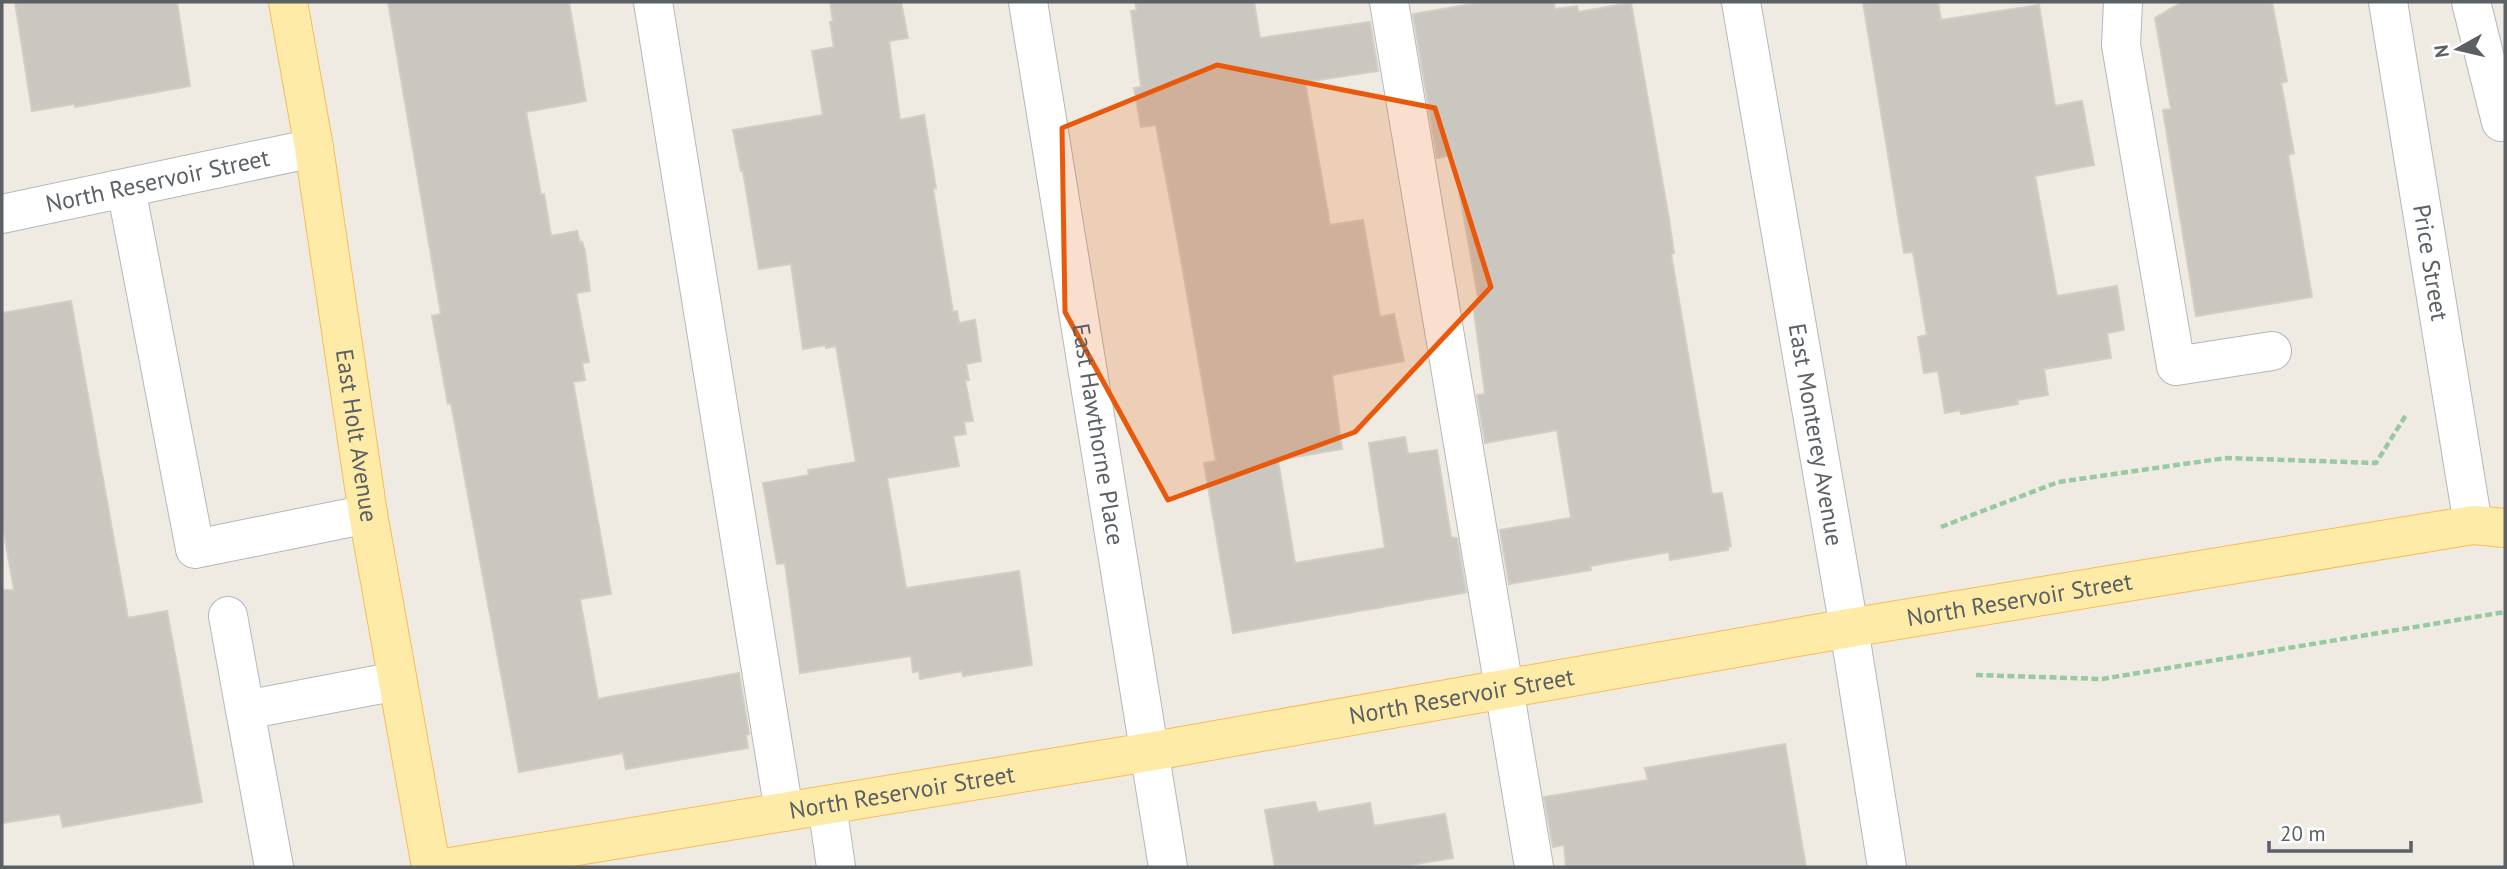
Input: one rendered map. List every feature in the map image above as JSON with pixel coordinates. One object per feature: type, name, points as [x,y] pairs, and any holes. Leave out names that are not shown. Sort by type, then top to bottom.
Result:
[{"type":"main road","name":"East Holt Avenue","points":[[288,2],[314,148],[368,514],[431,867]]},
{"type":"main road","name":"North Reservoir Street","points":[[450,867],[1148,752],[1849,628],[2489,526],[2505,506]]},
{"type":"street","points":[[653,2],[784,812]]},
{"type":"street","name":"East Hawthorne Place","points":[[1028,2],[1168,867]]},
{"type":"street","points":[[1389,2],[1534,867]]},
{"type":"street","name":"East Monterey Avenue","points":[[1741,2],[1849,628],[1887,867]]},
{"type":"street","points":[[2123,2],[2121,45],[2175,366],[2272,351]]},
{"type":"street","name":"Price Street","points":[[2388,2],[2489,526]]},
{"type":"street","points":[[2471,2],[2501,122],[2505,122]]},
{"type":"street","name":"North Reservoir Street","points":[[2,214],[314,148]]},
{"type":"street","points":[[126,188],[195,549],[368,514]]},
{"type":"street","points":[[228,616],[274,867]]},
{"type":"street","points":[[245,709],[397,681]]},
{"type":"street","points":[[827,805],[835,867]]},
{"type":"path","points":[[1941,527],[2058,482],[2071,480],[2226,458],[2376,463],[2406,415]]},
{"type":"path","points":[[1976,675],[2102,679],[2505,612]]},
{"type":"highlighted area","points":[[1217,65],[1435,108],[1491,287],[1355,432],[1168,500],[1065,312],[1062,128]]},
{"type":"building","points":[[15,2],[177,2],[190,86],[75,107],[74,104],[32,111]]},
{"type":"building","points":[[388,2],[569,2],[586,101],[526,112],[551,236],[577,231],[585,251],[590,291],[576,293],[589,362],[582,363],[585,380],[573,382],[611,594],[580,599],[598,699],[739,673],[749,734],[746,735],[748,748],[626,769],[623,753],[519,772],[451,403],[448,404],[432,316],[441,314]]},
{"type":"building","points":[[830,2],[901,2],[908,38],[889,41],[900,120],[924,115],[953,312],[957,311],[959,323],[975,320],[981,361],[966,364],[969,380],[965,380],[973,421],[964,422],[966,434],[953,436],[959,466],[887,478],[906,588],[1019,571],[1032,665],[963,676],[962,671],[920,679],[919,671],[913,672],[911,656],[800,673],[785,563],[777,564],[763,483],[809,475],[808,470],[856,462],[836,346],[803,349],[791,264],[759,269],[743,171],[733,130],[823,115],[812,51],[834,47]]},
{"type":"building","points":[[1135,2],[1254,2],[1260,38],[1370,22],[1378,71],[1305,82],[1330,225],[1363,220],[1380,317],[1394,314],[1404,361],[1332,375],[1342,449],[1278,460],[1295,563],[1385,548],[1369,443],[1405,437],[1408,454],[1437,450],[1451,537],[1457,538],[1466,592],[1233,633],[1204,463],[1216,461],[1178,242],[1156,125],[1141,127],[1134,88],[1141,87],[1131,11],[1137,10]]},
{"type":"building","points":[[1484,2],[1554,2],[1555,9],[1577,6],[1578,12],[1631,3],[1669,219],[1674,253],[1671,254],[1712,494],[1722,493],[1731,546],[1728,550],[1670,560],[1669,552],[1590,566],[1591,570],[1509,584],[1500,530],[1571,518],[1557,430],[1485,443],[1477,395],[1485,394],[1473,304],[1479,303],[1453,155],[1437,158],[1413,14]]},
{"type":"building","points":[[1863,2],[1938,2],[1941,20],[2039,5],[2055,106],[2082,101],[2094,165],[2035,176],[2057,296],[2117,286],[2124,330],[2107,333],[2111,358],[2044,369],[2048,395],[2017,400],[2018,404],[1961,414],[1960,410],[1945,413],[1938,371],[1924,373],[1918,337],[1927,335],[1913,252],[1904,253]]},
{"type":"building","points":[[2182,2],[2272,2],[2287,81],[2281,83],[2294,153],[2288,155],[2312,297],[2196,316],[2163,110],[2171,109],[2155,18]]},
{"type":"building","points":[[71,301],[128,618],[167,611],[202,802],[63,827],[60,814],[2,823],[2,590],[14,590],[2,522],[2,313]]},
{"type":"building","points":[[1785,744],[1806,867],[1566,867],[1564,845],[1553,847],[1544,797],[1648,780],[1645,768]]},
{"type":"building","points":[[1315,802],[1318,812],[1370,803],[1374,826],[1445,814],[1453,858],[1398,867],[1275,867],[1265,810]]}]
